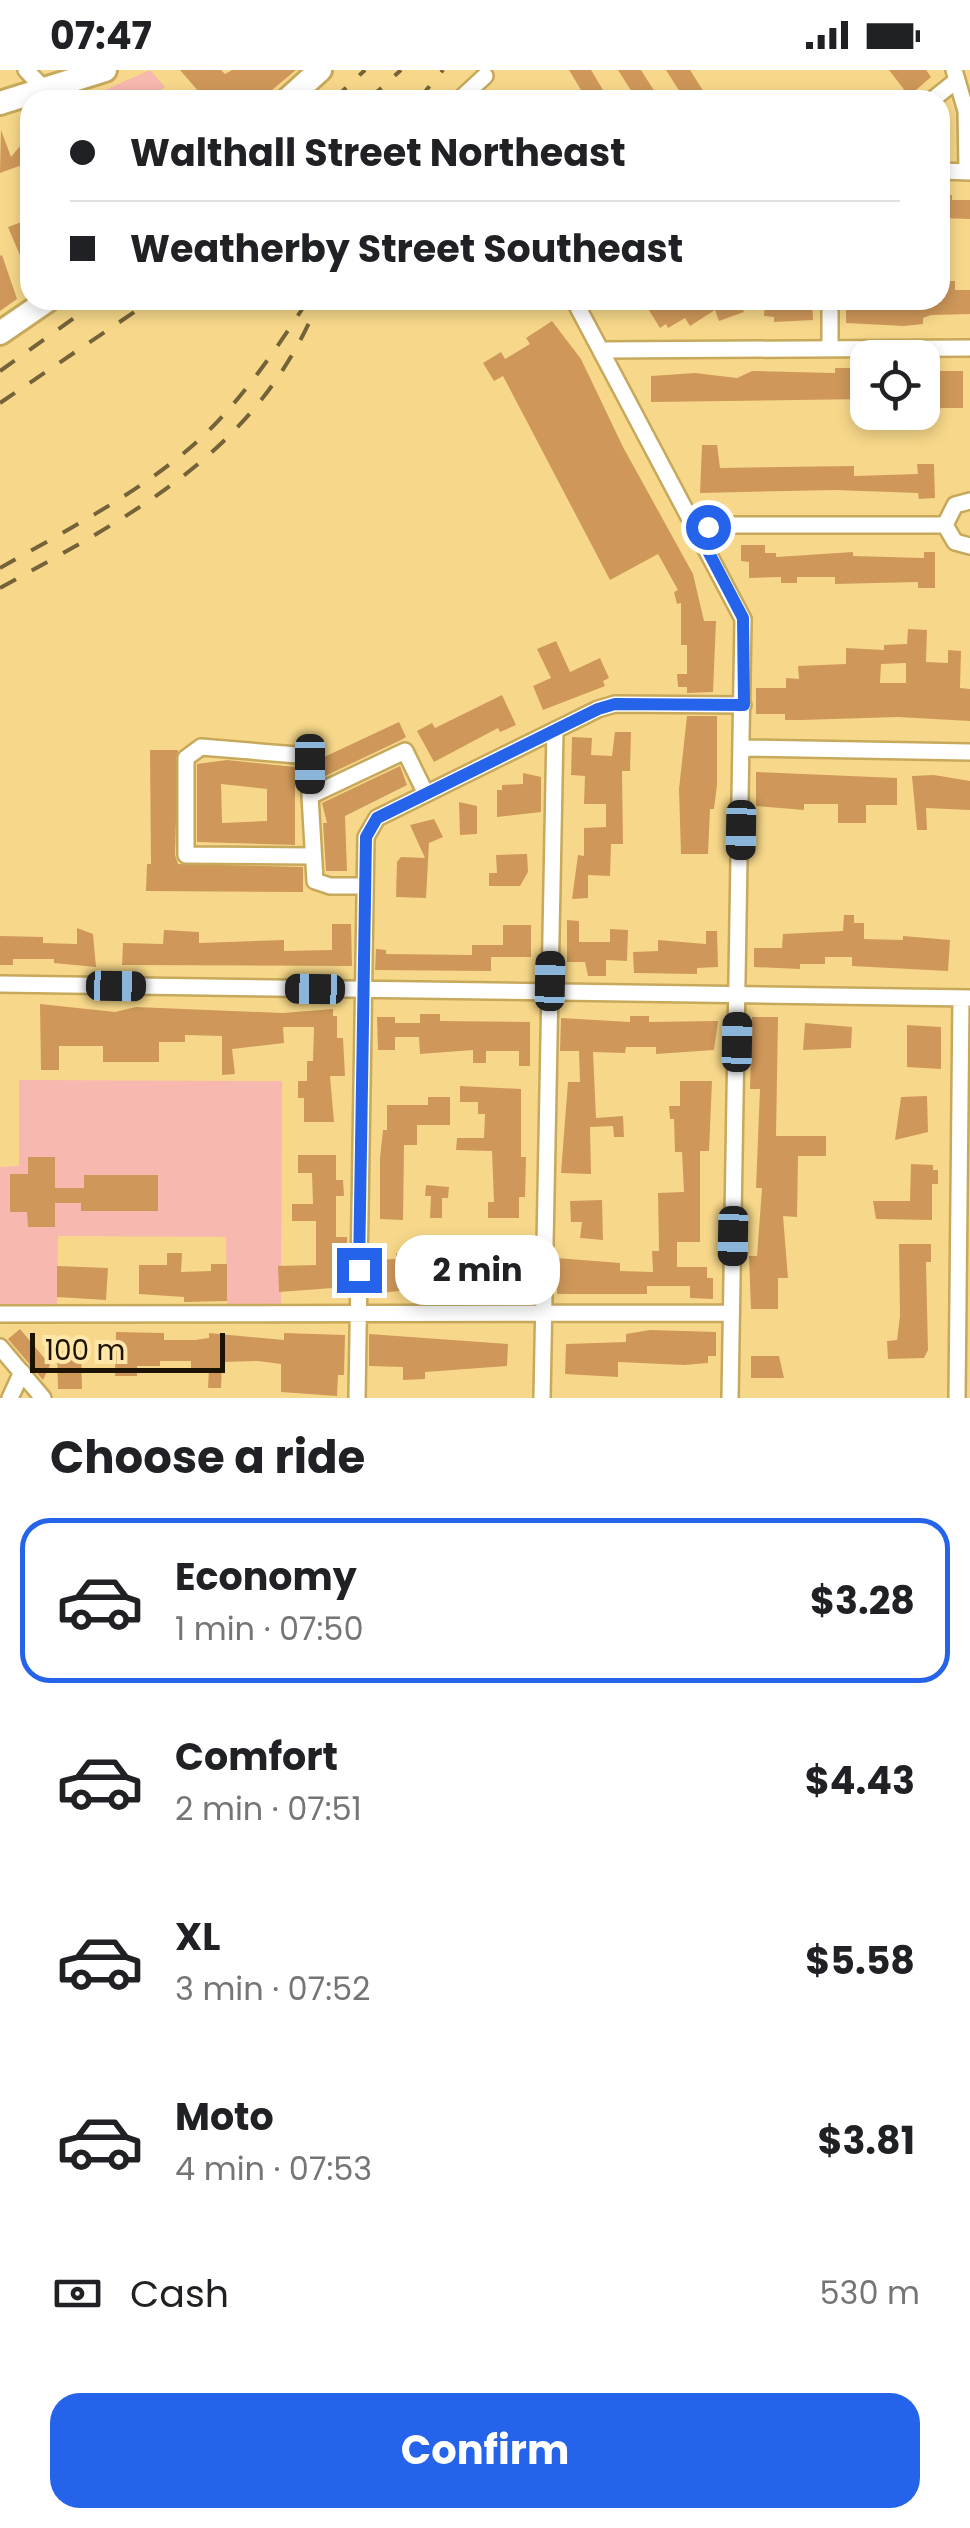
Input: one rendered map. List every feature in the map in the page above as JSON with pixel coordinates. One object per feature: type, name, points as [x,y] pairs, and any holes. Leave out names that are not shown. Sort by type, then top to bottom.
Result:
[{"type":"main road","points":[[60,90],[105,70]]},
{"type":"main road","points":[[299,90],[320,70]]},
{"type":"main road","points":[[0,333],[33,310]]},
{"type":"street","points":[[26,70],[44,90]]},
{"type":"street","points":[[955,75],[966,111],[968,172]]},
{"type":"street","points":[[470,90],[485,76]]},
{"type":"street","points":[[580,310],[743,618],[730,1398]]},
{"type":"street","points":[[830,310],[830,349]]},
{"type":"street","points":[[603,350],[970,348]]},
{"type":"street","points":[[946,525],[955,505],[970,501]]},
{"type":"street","points":[[697,530],[718,525],[946,525]]},
{"type":"street","points":[[946,525],[955,542],[970,546]]},
{"type":"street","points":[[356,1398],[366,837],[377,818],[615,704],[744,705]]},
{"type":"street","points":[[542,1398],[555,730]]},
{"type":"street","points":[[311,856],[186,855],[186,758],[201,746],[298,756],[310,764],[315,881],[330,886],[365,886]]},
{"type":"street","points":[[742,748],[970,752]]},
{"type":"street","points":[[310,796],[405,751],[426,794]]},
{"type":"street","points":[[0,984],[965,998],[957,1398]]},
{"type":"street","points":[[0,1314],[731,1314]]},
{"type":"street","points":[[0,1347],[44,1398]]},
{"type":"street","points":[[10,1398],[22,1372]]},
{"type":"shaded area","points":[[150,70],[165,87],[162,90],[105,90]]},
{"type":"shaded area","points":[[19,1080],[282,1081],[281,1316],[227,1315],[226,1237],[58,1236],[57,1313],[0,1313],[0,1167],[19,1166]]},
{"type":"building","points":[[180,70],[221,70],[225,74],[232,70],[296,70],[272,90],[197,90]]},
{"type":"building","points":[[569,70],[591,70],[603,90],[581,90]]},
{"type":"building","points":[[618,70],[641,70],[654,90],[631,90]]},
{"type":"building","points":[[666,70],[690,70],[703,90],[679,90]]},
{"type":"building","points":[[889,70],[926,70],[931,77],[916,90],[904,90]]},
{"type":"building","points":[[1,130],[11,157],[20,146],[20,166],[0,173]]},
{"type":"building","points":[[950,195],[952,200],[970,200],[970,219],[950,218]]},
{"type":"building","points":[[20,223],[20,255],[8,227]]},
{"type":"building","points":[[0,256],[17,299],[0,311]]},
{"type":"building","points":[[950,281],[955,281],[955,290],[970,290],[970,314],[931,315],[923,318],[923,324],[904,326],[846,323],[846,310],[950,310]]},
{"type":"building","points":[[649,310],[715,310],[690,326],[685,318],[660,328]]},
{"type":"building","points":[[715,310],[744,312],[719,321]]},
{"type":"building","points":[[764,310],[812,310],[813,320],[774,322],[774,317],[764,316]]},
{"type":"building","points":[[552,321],[581,359],[623,447],[693,574],[704,621],[716,621],[713,692],[687,693],[687,687],[678,687],[677,674],[687,674],[687,645],[681,645],[681,603],[677,604],[674,592],[678,590],[658,554],[610,580],[503,376],[494,381],[483,363],[501,352],[505,359],[530,344],[526,338]]},
{"type":"building","points":[[835,368],[850,368],[850,399],[651,402],[651,376],[695,373],[737,378],[752,371],[835,373]]},
{"type":"building","points":[[940,371],[963,371],[963,408],[940,408]]},
{"type":"building","points":[[702,445],[717,445],[720,468],[854,466],[854,476],[918,474],[917,464],[934,464],[935,498],[919,499],[918,493],[835,490],[700,493]]},
{"type":"building","points":[[741,545],[765,545],[765,553],[776,553],[776,557],[853,552],[853,556],[924,558],[924,552],[935,552],[935,588],[918,588],[918,582],[835,584],[835,577],[797,577],[797,583],[781,583],[781,577],[749,578],[749,562],[741,561]]},
{"type":"building","points":[[908,629],[927,630],[926,662],[948,663],[948,650],[961,651],[960,688],[970,689],[970,721],[898,717],[785,720],[785,714],[756,714],[756,688],[786,688],[786,678],[799,679],[798,666],[846,664],[846,648],[884,650],[884,645],[907,644]],"holes":[[[906,663],[906,683],[880,683],[881,664]]]},
{"type":"building","points":[[556,641],[570,672],[600,658],[609,678],[603,681],[605,686],[543,710],[533,686],[551,678],[537,649]]},
{"type":"building","points":[[502,695],[516,725],[500,732],[498,728],[434,762],[417,731],[432,723],[435,728]]},
{"type":"building","points":[[687,716],[717,716],[717,785],[714,809],[710,809],[708,854],[681,854],[679,789]]},
{"type":"building","points":[[399,722],[406,737],[323,777],[322,758]]},
{"type":"building","points":[[615,732],[631,732],[630,771],[622,771],[623,844],[611,844],[610,876],[588,875],[588,898],[572,899],[578,855],[584,856],[584,828],[606,827],[606,804],[584,804],[585,776],[571,775],[572,737],[592,738],[591,755],[612,756]]},
{"type":"building","points":[[150,750],[178,750],[178,864],[303,867],[303,892],[146,891],[147,864],[151,864]]},
{"type":"building","points":[[227,760],[295,767],[295,845],[197,842],[197,764]],"holes":[[[221,784],[267,789],[267,821],[222,823]]]},
{"type":"building","points":[[400,766],[407,785],[345,816],[347,871],[326,871],[323,823],[327,823],[322,803]]},
{"type":"building","points":[[756,772],[897,778],[897,805],[866,805],[866,823],[838,823],[838,804],[804,804],[804,810],[756,806]]},
{"type":"building","points":[[523,773],[541,777],[541,812],[497,817],[497,790],[502,790],[502,785],[523,784]]},
{"type":"building","points":[[912,776],[970,781],[970,810],[926,808],[927,830],[917,830]]},
{"type":"building","points":[[459,802],[477,806],[477,834],[460,835]]},
{"type":"building","points":[[434,819],[443,837],[429,843],[426,898],[396,897],[397,862],[401,857],[425,858],[410,825]]},
{"type":"building","points":[[527,854],[528,872],[520,886],[489,886],[489,873],[497,873],[496,855]]},
{"type":"building","points":[[844,915],[854,915],[854,923],[864,923],[864,939],[903,940],[903,936],[950,940],[948,971],[852,966],[852,957],[825,957],[825,964],[800,964],[800,969],[754,967],[754,948],[782,948],[783,934],[843,931]]},
{"type":"building","points":[[567,920],[579,921],[579,942],[610,942],[610,929],[628,930],[627,961],[606,960],[606,976],[588,976],[585,962],[567,962]]},
{"type":"building","points":[[332,924],[351,924],[352,966],[122,965],[123,943],[163,944],[164,930],[199,932],[199,943],[284,940],[284,951],[332,950]]},
{"type":"building","points":[[503,925],[531,925],[531,957],[491,957],[491,971],[375,970],[376,949],[386,950],[386,954],[472,955],[472,945],[503,945]]},
{"type":"building","points":[[77,928],[93,934],[96,967],[54,963],[54,959],[13,959],[13,965],[0,965],[0,936],[43,937],[43,943],[77,944]]},
{"type":"building","points":[[706,931],[717,931],[718,967],[697,968],[697,974],[634,973],[633,952],[658,951],[658,940],[706,944]]},
{"type":"building","points":[[40,1004],[115,1012],[136,1007],[283,1013],[333,1009],[333,1016],[337,1016],[337,1038],[343,1038],[345,1076],[330,1076],[334,1122],[304,1122],[304,1098],[298,1098],[298,1081],[307,1081],[307,1061],[313,1061],[314,1027],[283,1027],[284,1043],[232,1049],[235,1074],[222,1075],[222,1036],[185,1035],[185,1042],[159,1042],[159,1062],[103,1062],[103,1046],[59,1046],[59,1070],[41,1070]]},
{"type":"building","points":[[420,1014],[440,1014],[440,1021],[530,1022],[530,1066],[519,1066],[519,1051],[486,1051],[486,1063],[473,1063],[473,1050],[420,1054],[419,1037],[395,1037],[395,1050],[378,1050],[377,1017],[395,1017],[395,1023],[420,1023]]},
{"type":"building","points":[[630,1016],[649,1016],[649,1022],[718,1021],[714,1050],[656,1054],[656,1047],[626,1047],[625,1053],[593,1052],[596,1118],[623,1116],[624,1137],[614,1137],[613,1126],[590,1127],[591,1174],[561,1173],[568,1082],[580,1082],[579,1051],[560,1051],[561,1018],[630,1022]]},
{"type":"building","points":[[752,1017],[778,1017],[776,1136],[826,1136],[826,1156],[798,1156],[797,1217],[783,1216],[788,1278],[778,1278],[778,1309],[751,1309],[749,1256],[757,1256],[762,1188],[756,1188],[760,1089],[750,1089]]},
{"type":"building","points":[[805,1023],[852,1027],[851,1048],[803,1050]]},
{"type":"building","points":[[907,1025],[941,1027],[941,1069],[907,1067]]},
{"type":"building","points":[[680,1081],[712,1081],[709,1151],[700,1151],[700,1242],[677,1242],[677,1267],[707,1267],[707,1278],[713,1278],[713,1299],[690,1298],[690,1286],[647,1286],[647,1294],[557,1294],[557,1258],[620,1263],[620,1271],[653,1272],[652,1251],[659,1251],[658,1193],[684,1192],[682,1152],[675,1152],[674,1119],[670,1119],[669,1106],[680,1106]]},
{"type":"building","points":[[460,1086],[521,1089],[521,1157],[526,1157],[525,1197],[519,1197],[519,1218],[488,1218],[488,1202],[494,1202],[492,1151],[456,1150],[457,1138],[484,1138],[485,1114],[478,1114],[478,1102],[460,1102]]},
{"type":"building","points":[[927,1096],[928,1132],[895,1140],[901,1097]]},
{"type":"building","points":[[428,1097],[450,1097],[450,1125],[417,1125],[417,1145],[404,1145],[403,1220],[380,1219],[380,1158],[383,1130],[387,1130],[387,1105],[428,1105]]},
{"type":"building","points":[[298,1155],[336,1155],[336,1180],[343,1180],[344,1196],[336,1196],[336,1237],[347,1237],[347,1287],[279,1292],[278,1266],[316,1265],[316,1221],[292,1221],[292,1204],[313,1204],[312,1173],[298,1173]]},
{"type":"building","points":[[28,1157],[55,1157],[55,1188],[84,1188],[84,1175],[158,1175],[158,1211],[81,1211],[81,1203],[55,1203],[55,1227],[28,1227],[27,1212],[10,1212],[10,1174],[28,1174]]},
{"type":"building","points":[[911,1164],[933,1165],[933,1170],[938,1170],[938,1184],[932,1184],[932,1220],[876,1219],[873,1201],[910,1201]]},
{"type":"building","points":[[426,1185],[449,1187],[448,1198],[442,1198],[442,1218],[430,1218],[431,1196],[425,1196]]},
{"type":"building","points":[[602,1200],[603,1240],[580,1238],[582,1222],[571,1222],[570,1201]]},
{"type":"building","points":[[899,1244],[931,1244],[931,1262],[926,1262],[928,1350],[924,1358],[888,1359],[887,1341],[897,1340],[900,1316]]},
{"type":"building","points":[[513,1246],[527,1246],[531,1298],[512,1298],[512,1287],[492,1288],[492,1284],[462,1284],[462,1299],[442,1299],[442,1290],[372,1294],[371,1260],[396,1259],[396,1253],[409,1253],[409,1261],[434,1255],[434,1266],[489,1264],[491,1251],[513,1251]]},
{"type":"building","points":[[167,1253],[182,1253],[181,1272],[211,1271],[211,1264],[227,1264],[227,1301],[184,1302],[184,1297],[139,1294],[139,1265],[167,1265]]},
{"type":"building","points":[[57,1266],[108,1268],[106,1300],[57,1297]]},
{"type":"building","points":[[20,1329],[50,1365],[43,1380],[8,1339]]},
{"type":"building","points":[[650,1330],[716,1332],[716,1356],[708,1356],[708,1363],[684,1365],[618,1362],[618,1377],[565,1374],[566,1344],[626,1342],[626,1334]]},
{"type":"building","points":[[116,1332],[164,1333],[164,1340],[209,1338],[209,1333],[284,1340],[284,1333],[345,1335],[344,1375],[338,1375],[337,1396],[281,1392],[281,1364],[258,1361],[222,1362],[221,1388],[208,1388],[209,1368],[191,1369],[191,1361],[160,1361],[160,1366],[137,1366],[137,1376],[115,1376]]},
{"type":"building","points":[[369,1334],[508,1344],[507,1366],[425,1372],[425,1379],[403,1380],[403,1367],[369,1366]]},
{"type":"building","points":[[57,1351],[81,1351],[82,1389],[58,1389]]},
{"type":"building","points":[[751,1356],[779,1356],[784,1378],[751,1378]]},
{"type":"railway","points":[[344,90],[365,70]]},
{"type":"railway","points":[[379,90],[401,70]]},
{"type":"railway","points":[[426,90],[443,70]]},
{"type":"railway","points":[[0,371],[85,310]]},
{"type":"railway","points":[[0,403],[137,310]]},
{"type":"railway","points":[[0,568],[129,493],[178,458],[244,391],[301,310]]},
{"type":"railway","points":[[0,588],[145,504],[227,438],[263,398],[293,353],[314,310]]},
{"type":"route","points":[[359,1270],[366,837],[377,818],[598,709],[615,704],[744,705],[743,618],[697,530],[708,527]]}]
